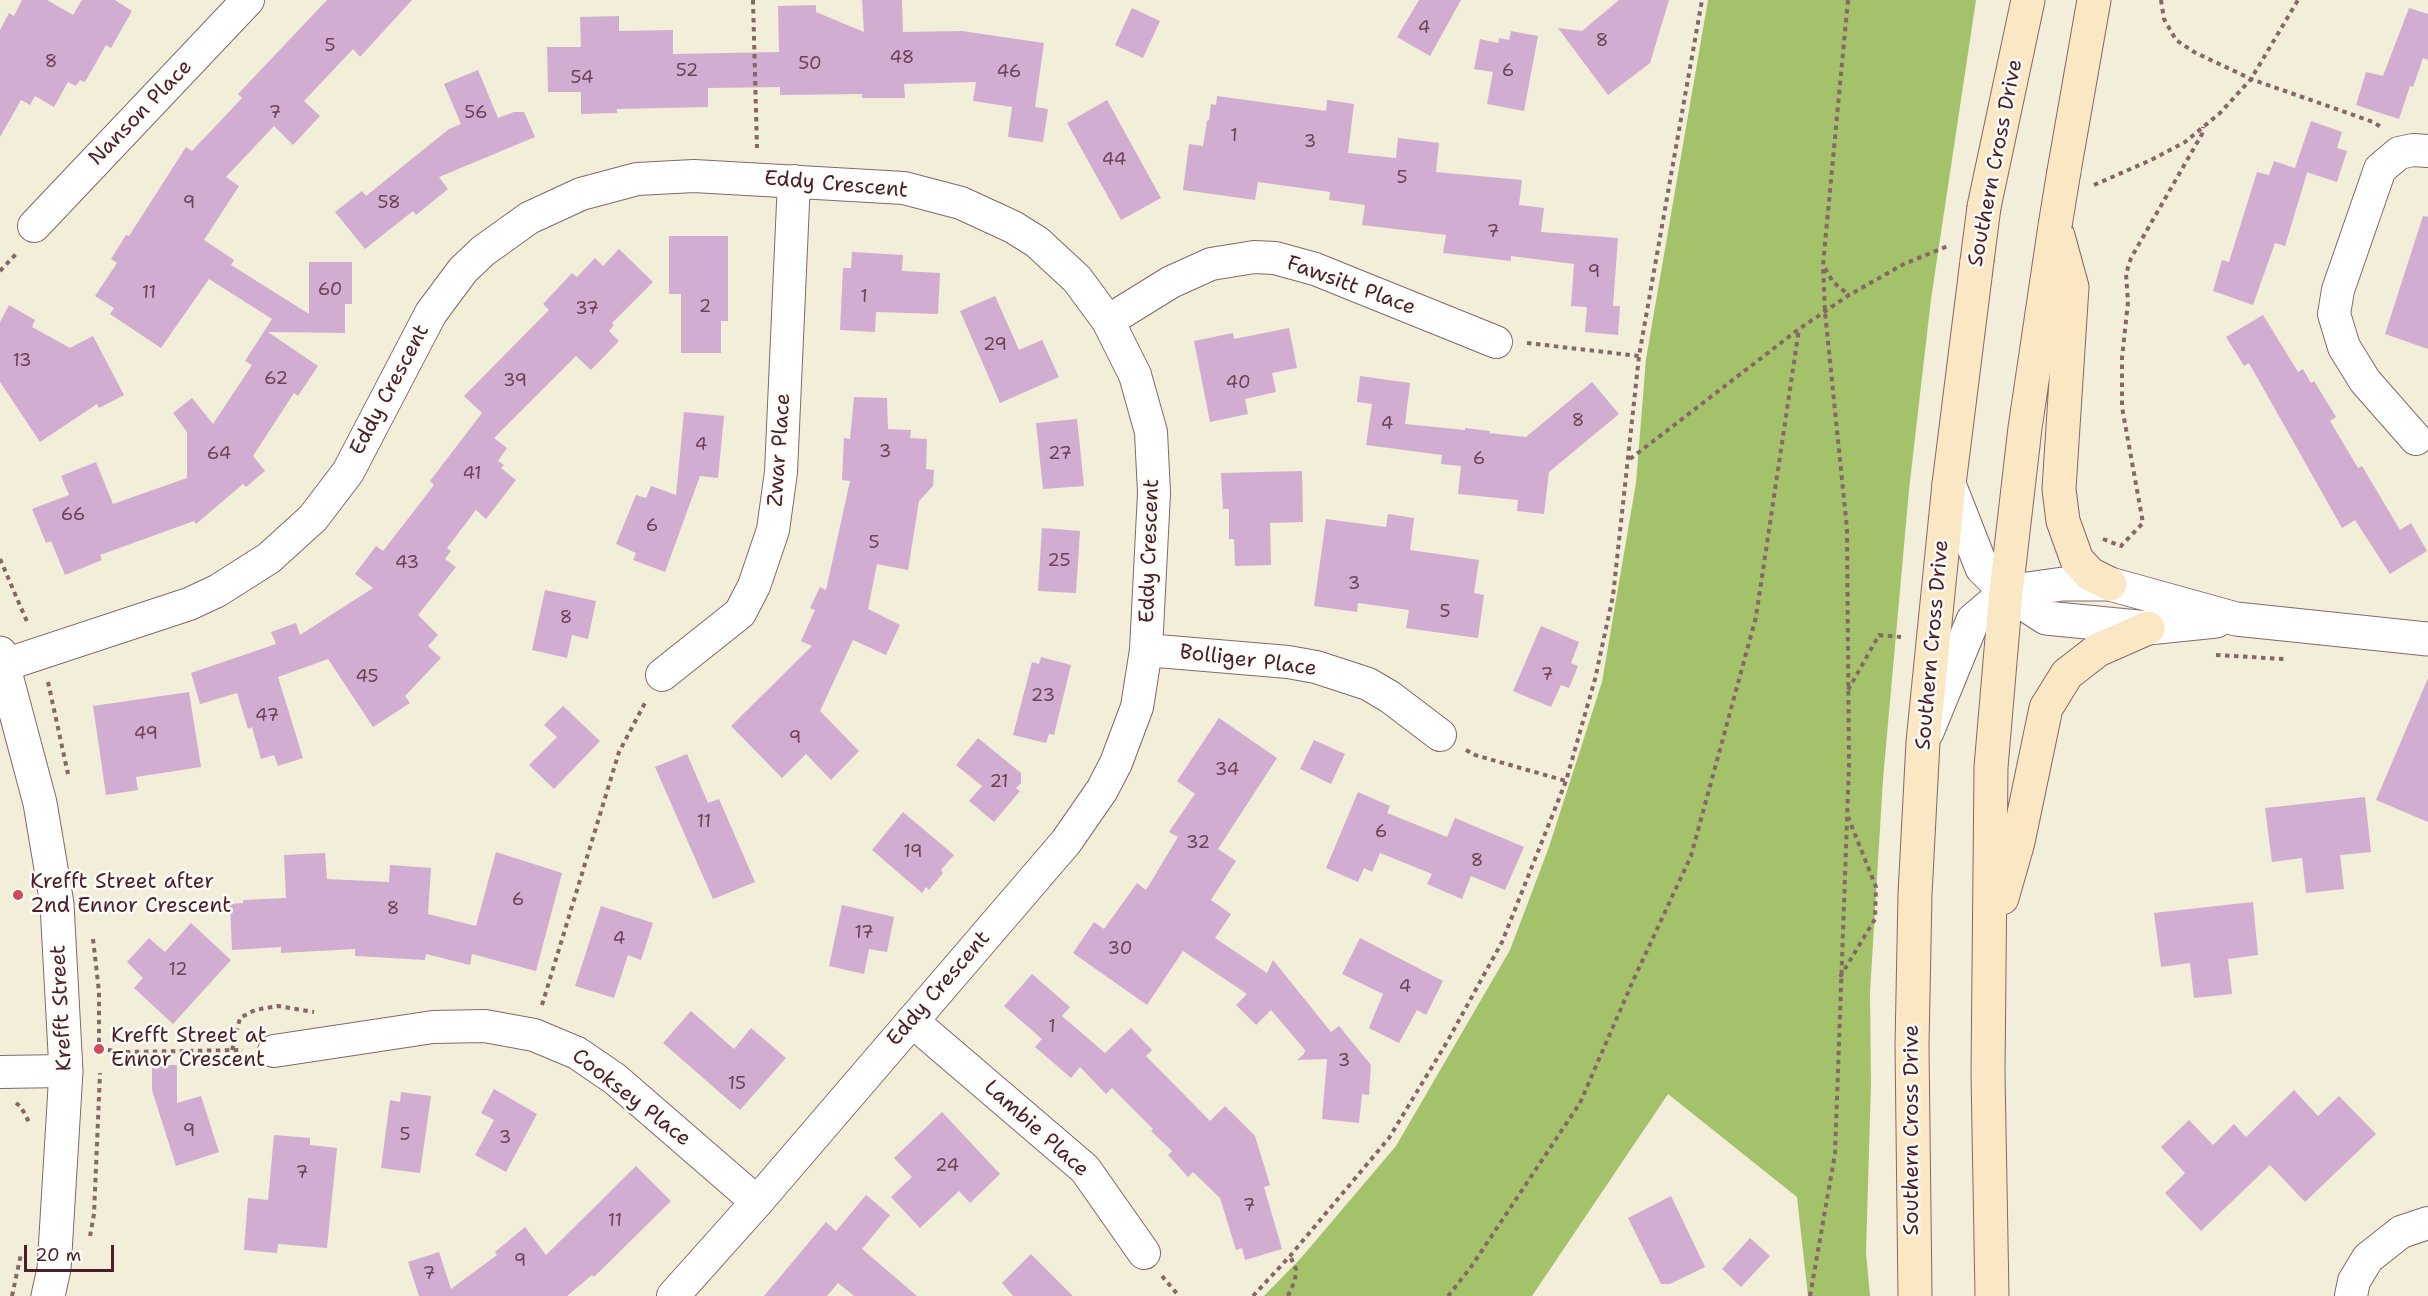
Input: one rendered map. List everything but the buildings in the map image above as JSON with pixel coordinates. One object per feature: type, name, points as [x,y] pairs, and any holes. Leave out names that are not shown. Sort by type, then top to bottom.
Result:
[{"type":"main road","points":[[2002,118],[2016,0]]},
{"type":"main road","name":"Southern Cross Drive","points":[[1915,1296],[1912,1033],[1923,742],[1948,484],[1984,207],[2028,0]]},
{"type":"main road","points":[[1992,1296],[1988,1073],[1991,767],[2006,592],[2025,428],[2055,226],[2094,0]]},
{"type":"main road","points":[[2055,226],[2072,286],[2059,489],[2063,521],[2077,560],[2090,574],[2110,584]]},
{"type":"main road","points":[[1990,937],[2018,842],[2046,708],[2067,674],[2098,650],[2148,628]]},
{"type":"street","name":"Nanson Place","points":[[34,226],[248,0]]},
{"type":"street","points":[[2416,439],[2365,381],[2344,347],[2334,314],[2338,290],[2380,169],[2399,153],[2418,151]]},
{"type":"street","name":"Eddy Crescent","points":[[2,659],[189,604],[218,591],[269,558],[313,518],[348,472],[431,313],[457,278],[483,250],[529,218],[581,194],[637,180],[694,176],[904,188],[961,203],[1013,227],[1037,242],[1077,279],[1108,321],[1135,375],[1151,432],[1154,493],[1146,650],[1137,707],[1116,763],[1102,790],[1066,842],[757,1202],[673,1296]]},
{"type":"street","name":"Zwar Place","points":[[662,675],[740,613],[754,586],[773,530],[780,472],[794,181]]},
{"type":"street","name":"Fawsitt Place","points":[[1108,321],[1171,282],[1211,264],[1254,257],[1275,258],[1316,269],[1496,342]]},
{"type":"street","points":[[1948,484],[1982,568],[2006,592],[2046,618],[2148,628],[2236,619]]},
{"type":"street","points":[[1923,742],[1973,620],[2006,592],[2063,584],[2110,584],[2236,619],[2428,639]]},
{"type":"street","name":"Bolliger Place","points":[[1146,650],[1316,667],[1368,684],[1390,697],[1440,735]]},
{"type":"street","name":"Krefft Street","points":[[2,659],[40,803],[57,904],[66,1071],[54,1269],[48,1296]]},
{"type":"street","name":"Lambie Place","points":[[912,1021],[1084,1169],[1144,1253]]},
{"type":"street","name":"Cooksey Place","points":[[274,1051],[433,1027],[484,1026],[534,1035],[578,1053],[615,1079],[757,1202]]},
{"type":"street","points":[[0,1072],[66,1071]]},
{"type":"street","points":[[2351,1296],[2354,1281],[2368,1258],[2401,1232],[2428,1223]]},
{"type":"path","points":[[753,0],[758,179]]},
{"type":"path","points":[[1253,1296],[1290,1256],[1389,1138],[1447,1042],[1502,942],[1566,781],[1595,679],[1613,596],[1639,356],[1702,0]]},
{"type":"path","points":[[1810,1296],[1835,1155],[1839,978],[1847,814],[1847,529],[1825,312],[1823,265],[1848,0]]},
{"type":"path","points":[[2161,0],[2164,19],[2176,40],[2194,52],[2251,78],[2373,122],[2418,151]]},
{"type":"path","points":[[2116,176],[2185,142],[2220,113],[2251,78],[2298,0]]},
{"type":"path","points":[[2070,544],[2097,536],[2121,546],[2143,524],[2122,406],[2122,358],[2128,302],[2126,274],[2131,258],[2202,134],[2203,127]]},
{"type":"path","points":[[1629,459],[1799,329],[1849,295],[1904,264]]},
{"type":"path","points":[[1823,265],[1833,282],[1849,295]]},
{"type":"path","points":[[1448,1296],[1471,1267],[1580,1103],[1632,982],[1691,856],[1756,617],[1799,329]]},
{"type":"path","points":[[1496,342],[1535,344],[1639,356]]},
{"type":"path","points":[[1848,691],[1879,635]]},
{"type":"path","points":[[540,1013],[619,752],[662,675]]},
{"type":"path","points":[[1440,735],[1475,755],[1566,781]]},
{"type":"path","points":[[1839,978],[1875,919],[1876,887],[1847,814]]},
{"type":"path","points":[[99,1049],[124,1052],[274,1051]]},
{"type":"path","points":[[14,1101],[21,1107],[32,1127]]},
{"type":"path","points":[[1288,1296],[1295,1280],[1296,1269],[1290,1256]]},
{"type":"green space","points":[[1708,0],[1976,0],[1931,299],[1909,490],[1883,779],[1870,992],[1871,1084],[1866,1252],[1870,1296],[1808,1296],[1797,1197],[1668,1094],[1532,1296],[1264,1296],[1301,1258],[1396,1146],[1510,950],[1549,847],[1602,682],[1636,483],[1646,359]]},
{"type":"place","name":"Krefft Street after 2nd Ennor Crescent","points":[[18,895]]},
{"type":"place","name":"Krefft Street at Ennor Crescent","points":[[99,1049]]}]
